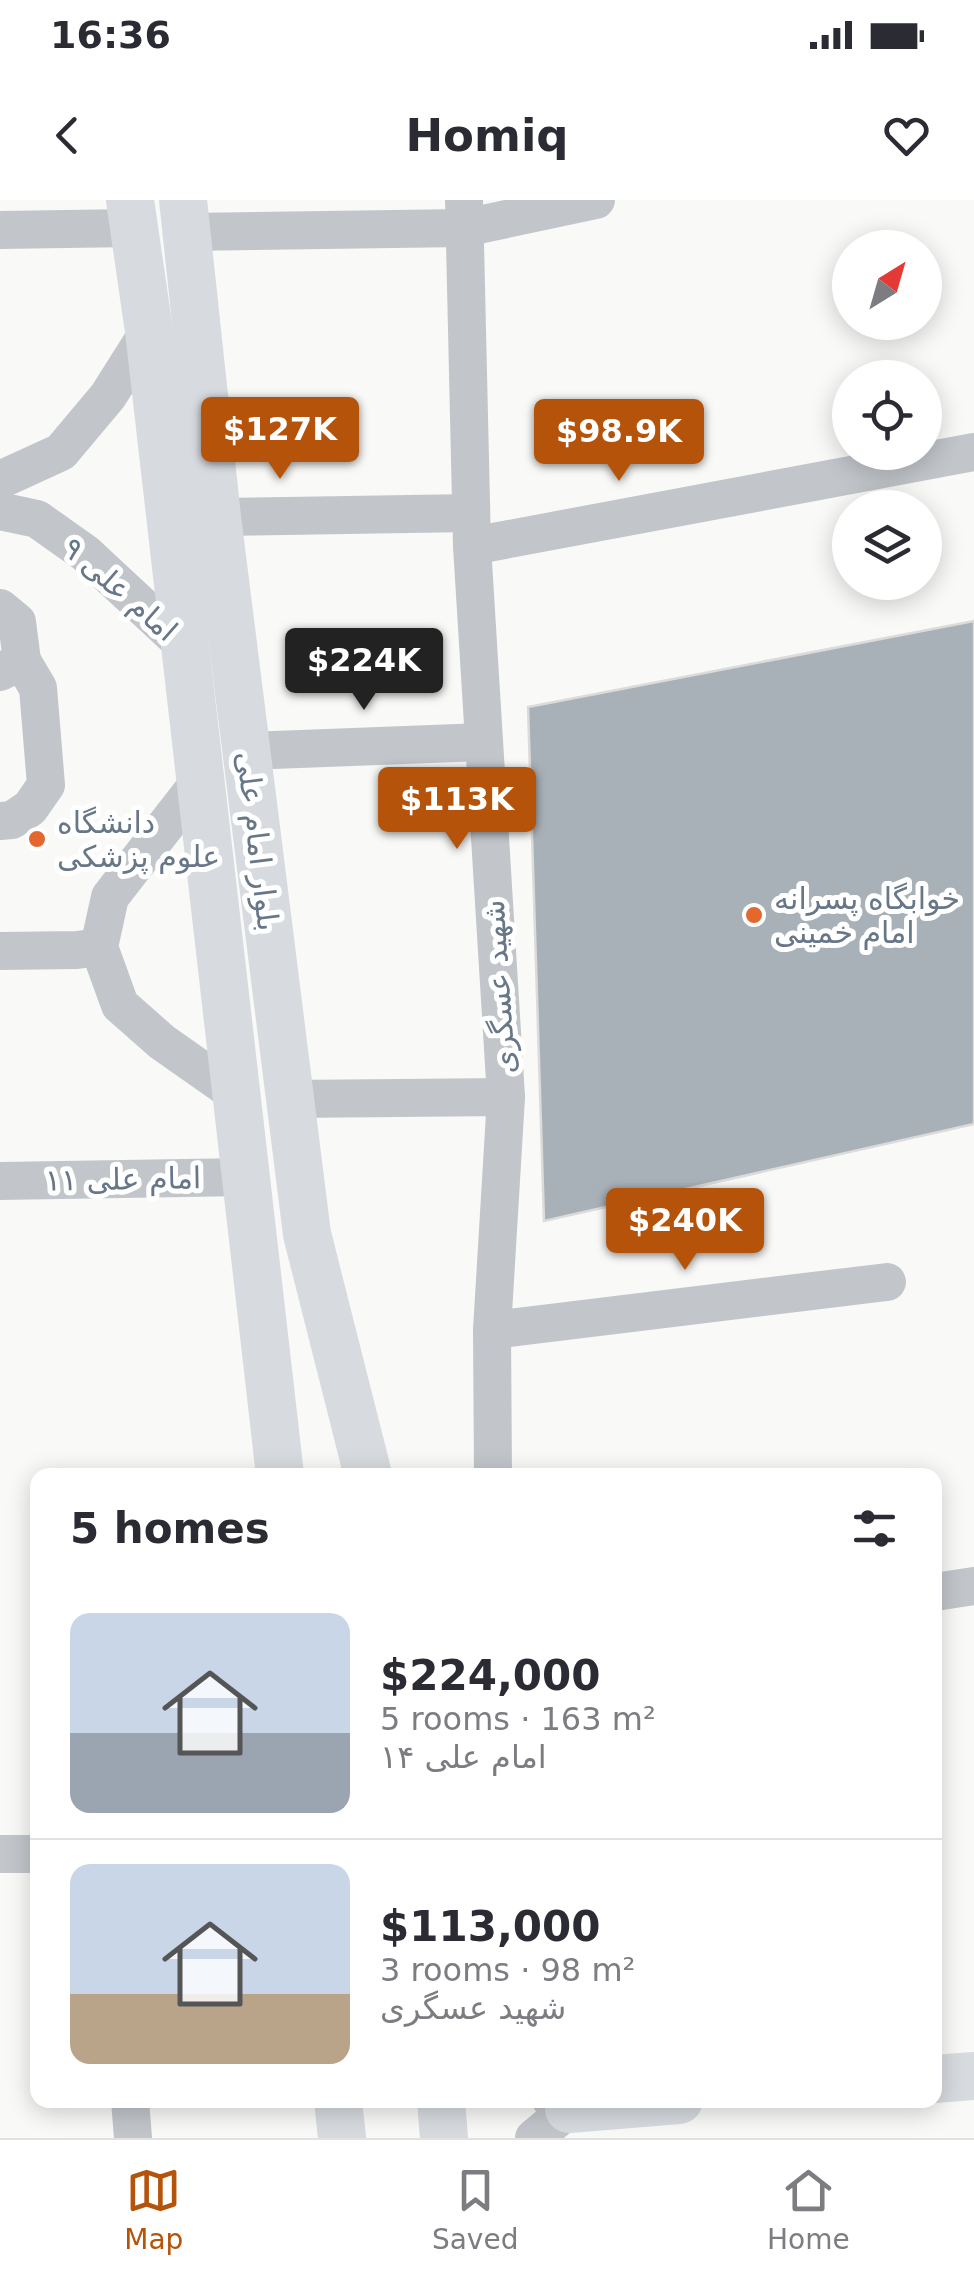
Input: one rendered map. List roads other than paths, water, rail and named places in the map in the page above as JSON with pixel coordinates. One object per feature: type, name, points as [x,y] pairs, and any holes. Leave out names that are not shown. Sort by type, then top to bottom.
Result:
[{"type":"main road","name":"بلوار امام علی","points":[[132,214],[149,330],[279,1468]]},
{"type":"main road","name":"بلوار امام علی","points":[[185,216],[217,517],[307,1234],[366,1468]]},
{"type":"main road","points":[[942,2078],[974,2076]]},
{"type":"main road","points":[[339,2108],[342,2138]]},
{"type":"main road","points":[[442,2108],[444,2138]]},
{"type":"main road","points":[[551,2116],[615,2108]]},
{"type":"street","points":[[185,216],[326,230],[596,200]]},
{"type":"street","points":[[0,230],[132,214]]},
{"type":"street","name":"شهید عسگری","points":[[464,214],[472,530],[506,1097],[492,1330],[493,1468]]},
{"type":"street","points":[[0,480],[61,452],[108,396],[149,330]]},
{"type":"street","points":[[217,517],[344,515],[472,530],[778,488],[974,452]]},
{"type":"street","name":"امام علی ۹","points":[[0,511],[37,519],[85,552],[185,646]]},
{"type":"street","points":[[0,608],[16,622],[11,667],[38,688],[46,785],[30,808],[12,820],[0,821]]},
{"type":"street","points":[[247,752],[484,742]]},
{"type":"street","points":[[201,780],[110,897],[98,946],[120,1005],[162,1042],[236,1094]]},
{"type":"street","points":[[0,952],[98,946]]},
{"type":"street","points":[[290,1100],[506,1097]]},
{"type":"street","name":"امام علی ۱۱","points":[[0,1180],[246,1177]]},
{"type":"street","points":[[492,1330],[887,1282]]},
{"type":"street","points":[[942,1591],[974,1586]]},
{"type":"street","points":[[0,1854],[30,1854]]},
{"type":"street","points":[[131,2108],[133,2138]]},
{"type":"place","name":"دانشگاه علوم پزشکی","points":[[37,839]]},
{"type":"place","name":"خوابگاه پسرانه امام خمینی","points":[[754,915]]}]
